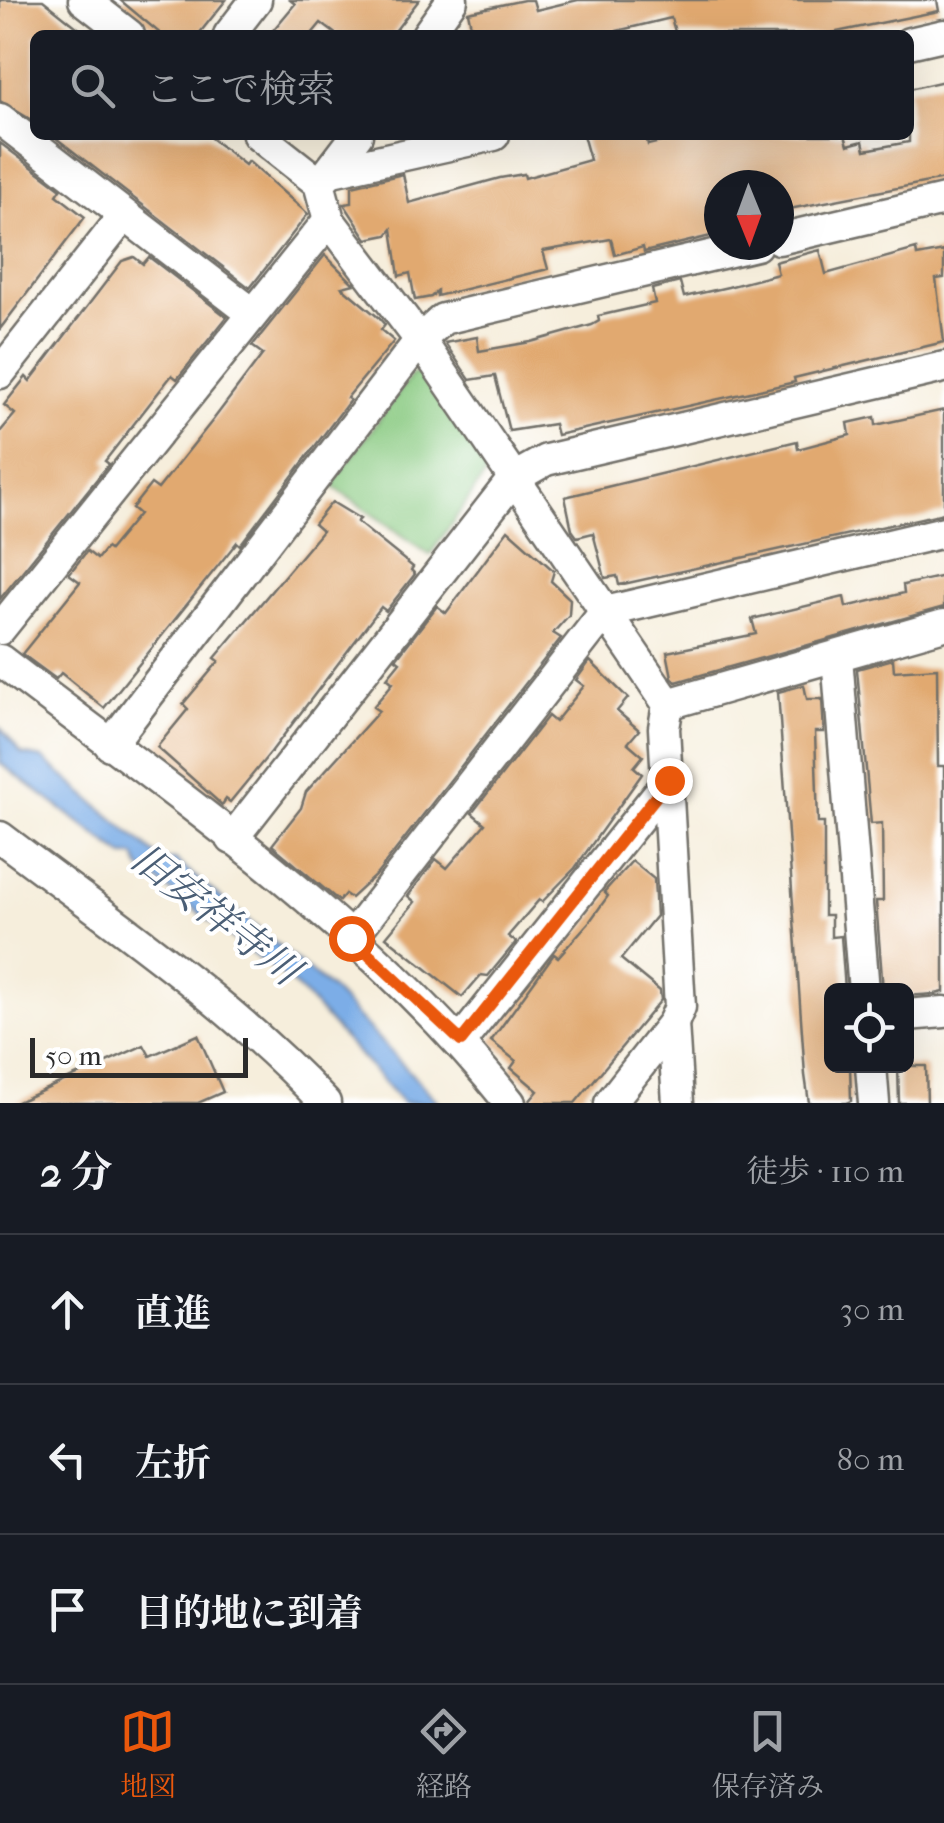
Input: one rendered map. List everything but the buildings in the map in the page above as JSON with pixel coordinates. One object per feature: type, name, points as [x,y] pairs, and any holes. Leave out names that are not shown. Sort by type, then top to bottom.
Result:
[{"type":"street","points":[[84,0],[123,30]]},
{"type":"street","points":[[233,30],[256,0]]},
{"type":"street","points":[[431,30],[452,0]]},
{"type":"street","points":[[914,42],[944,36]]},
{"type":"street","points":[[0,119],[252,314]]},
{"type":"street","points":[[266,140],[325,177],[474,140]]},
{"type":"street","points":[[353,140],[325,177],[329,220],[420,340],[668,704],[664,728],[680,1007],[673,1023],[610,1103]]},
{"type":"street","points":[[794,236],[944,200]]},
{"type":"street","points":[[0,374],[124,217]]},
{"type":"street","points":[[0,629],[329,220]]},
{"type":"street","points":[[110,745],[420,340],[442,319],[704,257]]},
{"type":"street","points":[[232,840],[514,478],[546,460],[944,367]]},
{"type":"street","points":[[351,938],[605,612],[944,532]]},
{"type":"street","points":[[668,704],[944,625]]},
{"type":"street","points":[[837,657],[863,983]]},
{"type":"street","points":[[0,660],[351,938],[461,1041],[510,1103]]},
{"type":"street","points":[[461,1041],[669,780]]},
{"type":"street","points":[[3,843],[181,973],[289,1064],[326,1103]]},
{"type":"street","points":[[914,1014],[944,1012]]},
{"type":"street","points":[[673,1023],[678,1103]]},
{"type":"street","points":[[872,1073],[874,1103]]},
{"type":"green space","points":[[427,373],[490,468],[430,555],[331,485],[412,374]]},
{"type":"water","name":"旧安祥寺川","points":[[0,727],[22,754],[42,758],[162,860],[175,860],[332,990],[439,1103],[403,1103],[297,987],[140,868],[135,856],[124,856],[0,763]]},
{"type":"route","points":[[351,938],[461,1041],[669,780]]}]
